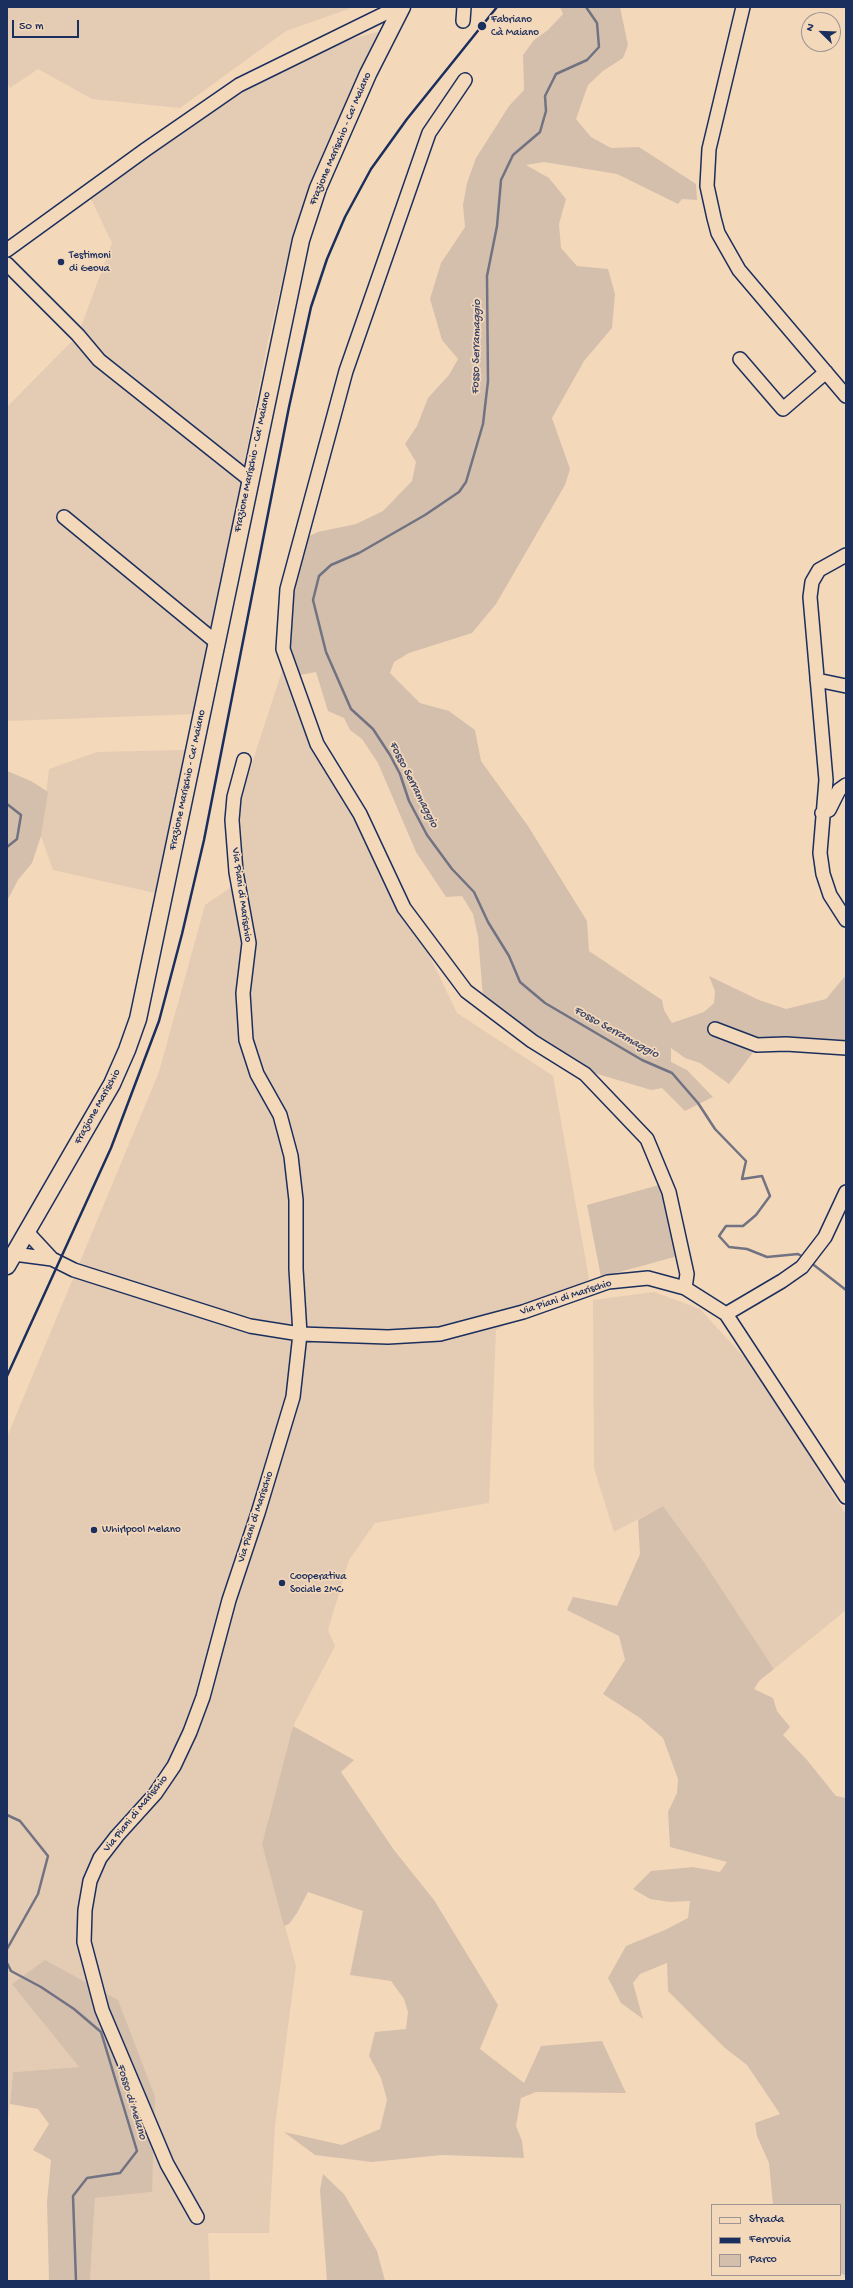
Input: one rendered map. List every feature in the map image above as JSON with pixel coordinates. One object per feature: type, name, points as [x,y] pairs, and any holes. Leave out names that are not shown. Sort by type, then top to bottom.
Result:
[{"type":"main road","name":"Frazione Marischio - Ca' Maiano","points":[[155,934],[301,240],[321,181],[368,74],[402,7]]},
{"type":"main road","name":"Frazione Marischio","points":[[10,1260],[112,1084],[127,1050],[138,1019],[155,934]]},
{"type":"street","points":[[7,250],[239,85],[398,7]]},
{"type":"street","points":[[463,21],[464,7]]},
{"type":"street","points":[[743,7],[709,149],[707,186],[714,218],[718,233],[739,270],[846,396]]},
{"type":"street","points":[[465,80],[429,134],[346,370],[286,589],[283,649],[317,744],[360,814],[404,908],[466,991],[532,1041],[585,1074],[647,1140],[669,1192],[687,1274],[685,1288]]},
{"type":"street","points":[[7,264],[78,335],[99,360],[250,480]]},
{"type":"street","points":[[740,359],[782,409],[826,372]]},
{"type":"street","points":[[64,517],[216,642]]},
{"type":"street","points":[[846,555],[819,570],[812,582],[810,597],[826,780],[822,813],[820,853],[823,874],[830,895],[846,920]]},
{"type":"street","points":[[817,680],[846,686]]},
{"type":"street","name":"Via Piani di Marischio","points":[[197,2217],[167,2164],[102,2010],[84,1942],[85,1910],[90,1881],[100,1858],[117,1836],[155,1794],[174,1766],[190,1732],[203,1697],[229,1600],[282,1438],[293,1397],[300,1334],[296,1269],[296,1200],[292,1156],[280,1115],[257,1074],[246,1040],[243,992],[249,942],[236,872],[232,820],[234,797],[244,760]]},
{"type":"street","points":[[822,813],[829,810],[839,790],[846,785]]},
{"type":"street","points":[[715,1029],[757,1045],[786,1044],[846,1048]]},
{"type":"street","points":[[726,1314],[782,1281],[802,1267],[825,1237],[846,1192]]},
{"type":"street","points":[[27,1232],[52,1259]]},
{"type":"street","points":[[10,1260],[52,1259]]},
{"type":"street","name":"Via Piani di Marischio","points":[[52,1259],[74,1270],[250,1326],[300,1334],[388,1336],[440,1334],[523,1312],[608,1282],[648,1278],[685,1288],[726,1314],[846,1497]]},
{"type":"shaded area","points":[[7,7],[354,7],[286,31],[180,108],[92,99],[38,69],[10,88],[7,82]]},
{"type":"shaded area","points":[[381,31],[310,186],[292,238],[268,341],[195,714],[7,721],[7,407],[78,335],[112,243],[90,197],[250,86],[333,44]]},
{"type":"shaded area","points":[[283,668],[303,726],[397,888],[457,1013],[553,1076],[589,1279],[496,1330],[489,1503],[375,1523],[349,1560],[328,1630],[335,1646],[293,1726],[262,1844],[296,1966],[275,2125],[269,2233],[208,2233],[210,2281],[90,2281],[95,2198],[152,2192],[45,1961],[13,1984],[79,2067],[13,2072],[7,2128],[7,1437],[159,1072],[205,905],[243,879],[240,800]]},
{"type":"shaded area","points":[[185,750],[155,893],[53,870],[41,836],[49,769],[97,752]]},
{"type":"shaded area","points":[[654,1292],[700,1309],[753,1367],[846,1515],[846,1610],[774,1669],[702,1559],[663,1506],[614,1532],[594,1468],[593,1300]]},
{"type":"green space","points":[[560,7],[620,7],[628,45],[623,58],[603,71],[588,85],[576,119],[591,137],[611,148],[639,147],[696,184],[697,200],[682,199],[678,204],[617,174],[544,162],[526,165],[549,178],[566,199],[559,224],[561,248],[577,266],[608,269],[615,294],[612,328],[584,361],[552,418],[570,469],[565,485],[496,604],[472,633],[409,653],[394,662],[390,673],[420,703],[449,711],[475,730],[481,761],[528,826],[587,921],[589,951],[662,1000],[664,1010],[672,1023],[704,1012],[714,1003],[715,991],[709,976],[759,1000],[786,1009],[826,999],[846,975],[846,1046],[758,1046],[729,1084],[700,1063],[685,1058],[671,1048],[671,1062],[687,1070],[713,1097],[685,1111],[662,1088],[651,1090],[591,1072],[555,1050],[483,997],[478,936],[473,914],[462,896],[446,897],[416,852],[378,763],[362,739],[350,730],[344,718],[328,711],[316,672],[300,675],[289,644],[287,602],[307,537],[318,532],[356,524],[383,511],[412,481],[416,462],[405,444],[417,426],[428,398],[449,375],[458,359],[442,340],[430,299],[441,263],[465,227],[463,205],[467,183],[476,158],[509,106],[524,90],[523,55],[534,40],[548,30],[563,14]]},
{"type":"green space","points":[[7,771],[31,781],[48,792],[41,836],[32,863],[18,880],[7,901]]},
{"type":"green space","points":[[659,1185],[678,1256],[601,1277],[587,1205]]},
{"type":"green space","points":[[663,1506],[702,1559],[774,1669],[759,1681],[754,1689],[773,1698],[777,1711],[790,1727],[783,1735],[807,1760],[836,1796],[846,1798],[846,2276],[841,2274],[841,2204],[773,2204],[769,2163],[757,2136],[755,2123],[780,2114],[747,2065],[725,2048],[668,1991],[667,1963],[640,1974],[633,1983],[643,2019],[621,2003],[608,1978],[626,1946],[665,1930],[688,1918],[690,1901],[670,1902],[650,1899],[633,1889],[651,1871],[693,1867],[720,1872],[727,1862],[670,1847],[668,1812],[677,1793],[678,1779],[663,1738],[640,1718],[603,1694],[625,1660],[619,1636],[567,1610],[573,1597],[617,1606],[640,1554],[638,1520]]},
{"type":"green space","points":[[293,1726],[354,1760],[341,1772],[394,1850],[434,1900],[498,2005],[480,2049],[524,2083],[541,2046],[602,2041],[626,2093],[536,2092],[521,2098],[516,2126],[522,2141],[524,2158],[442,2155],[372,2162],[315,2155],[284,2132],[342,2145],[380,2129],[387,2100],[381,2078],[369,2056],[375,2032],[406,2029],[408,2012],[404,1999],[391,1981],[350,1975],[363,1911],[308,1892],[297,1913],[289,1924],[284,1926],[262,1844]]},
{"type":"green space","points":[[45,1960],[118,2000],[155,2097],[152,2192],[95,2198],[90,2281],[49,2281],[47,2202],[51,2160],[33,2150],[49,2124],[38,2109],[10,2104],[13,2072],[79,2067],[12,1984]]},
{"type":"green space","points":[[323,2174],[344,2194],[377,2251],[385,2281],[327,2281],[320,2190]]},
{"type":"waterway","name":"Fosso Serramaggio","points":[[586,7],[597,23],[599,47],[587,60],[556,74],[545,96],[546,111],[540,132],[513,155],[501,180],[497,226],[487,276],[488,381],[483,424],[466,482],[459,492],[425,515],[359,553],[331,565],[319,576],[313,600],[326,652],[351,709],[373,729],[390,755],[400,774],[409,801],[427,835],[452,869],[474,892],[488,922],[509,956],[520,982],[545,1003],[642,1060],[672,1073],[698,1103],[715,1129],[746,1161],[742,1179],[762,1176],[770,1196],[756,1215],[743,1226],[726,1226],[719,1236],[729,1247],[747,1249],[767,1257],[798,1254],[805,1258]]},
{"type":"waterway","points":[[7,804],[21,815],[17,839],[7,847]]},
{"type":"waterway","name":"Fosso Serramaggio","points":[[810,1262],[846,1290]]},
{"type":"waterway","name":"Fosso di Melano","points":[[7,1815],[20,1821],[48,1856],[38,1894],[7,1949]]},
{"type":"waterway","name":"Fosso di Melano","points":[[7,1963],[11,1971],[41,1987],[74,2009],[101,2032],[137,2151],[120,2173],[87,2178],[73,2196],[76,2281]]},
{"type":"railway","points":[[7,1376],[111,1148],[159,1021],[182,934],[204,840],[289,407],[311,307],[327,259],[345,217],[371,169],[407,119],[497,7]]},
{"type":"place","name":"Fabriano Cà Maiano","points":[[482,26]]},
{"type":"place","name":"Testimoni di Geova","points":[[61,262]]},
{"type":"place","name":"Whirlpool Melano","points":[[94,1530]]},
{"type":"place","name":"Cooperativa Sociale 2MC","points":[[282,1583]]}]
